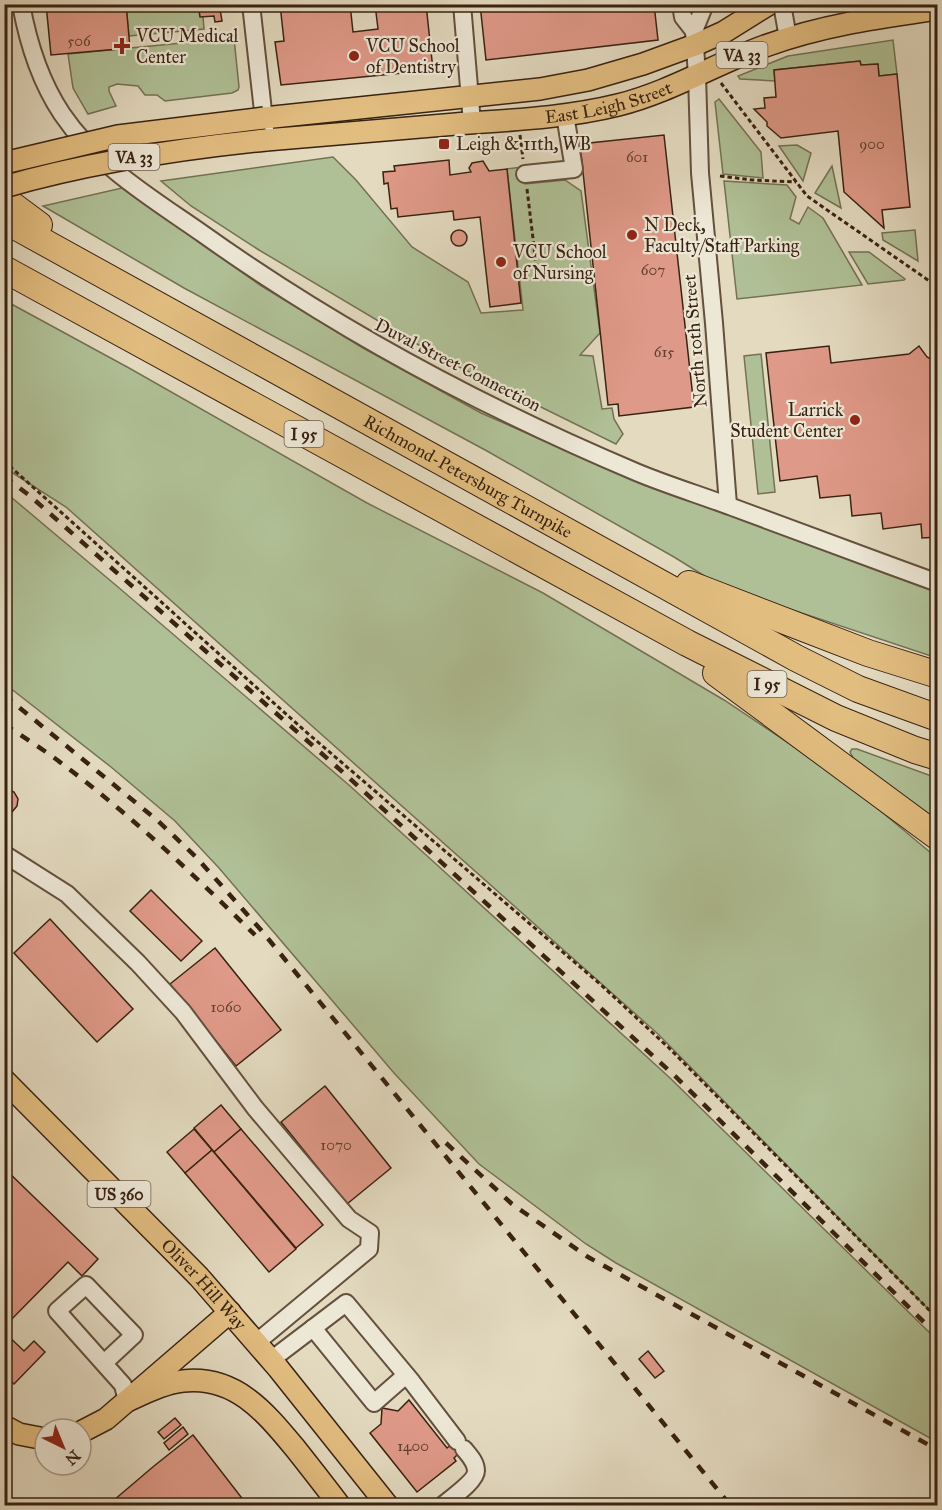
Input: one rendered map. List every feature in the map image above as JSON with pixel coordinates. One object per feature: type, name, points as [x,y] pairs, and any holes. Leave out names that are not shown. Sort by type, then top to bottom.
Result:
[{"type":"highway","points":[[4,199],[130,288]]},
{"type":"highway","name":"Richmond-Petersburg Turnpike","points":[[4,220],[796,658],[858,688],[938,718]]},
{"type":"highway","name":"I 95","points":[[4,269],[603,599],[836,718],[938,757]]},
{"type":"highway","points":[[613,555],[868,653],[938,675]]},
{"type":"highway","points":[[603,599],[747,694],[938,837]]},
{"type":"main road","name":"East Leigh Street","points":[[264,118],[540,89],[588,80],[643,64],[694,38],[724,32],[769,4]]},
{"type":"main road","name":"East Leigh Street","points":[[266,140],[565,115],[602,109],[638,99],[788,38],[830,27],[926,9]]},
{"type":"main road","name":"VA 33","points":[[4,163],[118,136],[264,118]]},
{"type":"main road","name":"VA 33","points":[[4,187],[116,161],[173,151],[266,140]]},
{"type":"main road","name":"Oliver Hill Way","points":[[4,1080],[168,1243],[257,1342],[388,1506]]},
{"type":"main road","points":[[93,1426],[106,1419],[230,1312]]},
{"type":"main road","points":[[127,1401],[160,1387],[183,1381],[209,1381],[235,1389],[258,1405],[277,1426],[340,1506]]},
{"type":"main road","points":[[4,1426],[19,1434],[33,1437]]},
{"type":"street","name":"Duval Street Connection","points":[[21,4],[29,42],[37,65],[63,115],[96,154],[135,186],[252,269],[358,335],[441,381],[639,473],[938,583]]},
{"type":"street","points":[[252,4],[266,140]]},
{"type":"street","points":[[462,4],[472,123]]},
{"type":"street","name":"North 10th Street","points":[[681,4],[683,17],[694,38],[704,73],[700,173],[728,505]]},
{"type":"street","name":"North 10th Street","points":[[694,38],[703,9],[702,4]]},
{"type":"street","points":[[782,4],[788,38]]},
{"type":"street","points":[[525,174],[574,169],[565,115]]},
{"type":"street","points":[[4,854],[67,894],[138,963],[183,1012],[255,1108],[349,1220],[370,1233],[369,1249],[257,1342]]},
{"type":"street","points":[[104,1363],[134,1335],[86,1285],[57,1311],[123,1385],[127,1401]]},
{"type":"street","points":[[271,1360],[346,1303],[473,1460],[477,1471],[473,1479],[442,1506]]},
{"type":"street","points":[[313,1328],[374,1403],[406,1375]]},
{"type":"path","points":[[704,73],[807,196],[938,287]]},
{"type":"path","points":[[520,134],[538,280]]},
{"type":"path","points":[[720,176],[796,182]]},
{"type":"path","points":[[4,460],[305,731],[661,1040],[938,1319]]},
{"type":"green space","points":[[126,5],[204,5],[204,9],[200,10],[204,29],[129,36]]},
{"type":"green space","points":[[234,38],[239,87],[232,93],[165,101],[157,95],[145,95],[138,86],[117,84],[109,87],[116,106],[88,114],[73,88],[68,54]]},
{"type":"green space","points":[[893,40],[897,74],[879,76],[878,64],[861,65],[860,61],[774,70],[775,81],[740,79],[738,76],[788,56]]},
{"type":"green space","points":[[719,99],[761,152],[763,178],[723,174],[715,102]]},
{"type":"green space","points":[[797,145],[811,153],[803,181],[779,146]]},
{"type":"green space","points":[[333,157],[356,180],[412,247],[468,282],[481,313],[523,310],[507,169],[522,167],[525,184],[565,180],[581,191],[600,333],[580,355],[593,356],[602,409],[612,408],[614,419],[623,434],[616,444],[439,357],[259,250],[191,206],[161,181]]},
{"type":"green space","points":[[832,166],[841,208],[815,193]]},
{"type":"green space","points":[[724,181],[787,185],[796,197],[790,219],[799,224],[808,207],[823,218],[862,285],[737,299]]},
{"type":"green space","points":[[122,188],[260,285],[363,348],[481,413],[627,477],[937,592],[937,658],[760,599],[711,580],[487,451],[184,288],[43,206]]},
{"type":"green space","points":[[915,230],[918,261],[883,240],[882,233]]},
{"type":"green space","points":[[849,252],[869,252],[905,279],[868,284]]},
{"type":"green space","points":[[4,300],[367,503],[543,593],[724,700],[841,778],[937,858],[937,1318],[658,1034],[66,507],[5,468]]},
{"type":"green space","points":[[761,354],[775,492],[758,494],[744,356]]},
{"type":"green space","points":[[5,492],[350,786],[447,874],[670,1078],[932,1335],[937,1341],[937,1442],[616,1263],[586,1244],[479,1164],[394,1073],[219,868],[175,821],[111,767],[5,684]]},
{"type":"green space","points":[[852,749],[937,778],[937,828],[855,761],[850,752]]},
{"type":"building","points":[[46,4],[126,4],[130,48],[51,55]]},
{"type":"building","points":[[204,4],[227,4],[228,9],[220,9],[222,21],[215,22],[214,16],[200,17],[199,10],[204,9]]},
{"type":"building","name":"VCU School of Dentistry","points":[[280,4],[350,4],[353,32],[378,29],[375,4],[426,4],[433,70],[281,85],[275,42],[284,41]]},
{"type":"building","points":[[480,4],[654,4],[658,40],[486,60]]},
{"type":"building","points":[[860,61],[861,65],[878,64],[879,76],[897,74],[910,207],[882,210],[884,228],[844,192],[838,131],[781,138],[767,126],[767,122],[754,109],[765,108],[764,98],[776,97],[774,70]]},
{"type":"building","name":"N Deck, Faculty/Staff Parking","points":[[664,135],[694,407],[619,416],[618,404],[608,405],[580,144]]},
{"type":"building","name":"VCU School of Nursing","points":[[449,160],[450,175],[471,172],[469,168],[472,163],[483,161],[489,171],[507,169],[521,303],[490,307],[480,217],[454,220],[453,211],[398,217],[397,208],[391,209],[388,183],[384,184],[383,172],[395,171],[394,166]]},
{"type":"building","points":[[456,230],[462,230],[467,238],[465,244],[456,246],[451,241],[451,235]]},
{"type":"building","name":"Larrick Student Center","points":[[829,346],[831,363],[909,354],[919,346],[927,357],[938,363],[938,537],[922,538],[921,524],[883,529],[881,513],[852,516],[850,495],[820,498],[817,476],[780,481],[766,353]]},
{"type":"building","points":[[5,788],[14,792],[18,799],[17,806],[12,812],[5,814]]},
{"type":"building","points":[[151,890],[202,941],[181,961],[130,911]]},
{"type":"building","points":[[50,919],[133,1009],[97,1042],[14,953]]},
{"type":"building","points":[[215,948],[281,1030],[236,1066],[170,984]]},
{"type":"building","points":[[325,1086],[391,1168],[347,1204],[281,1122]]},
{"type":"building","points":[[221,1105],[241,1129],[214,1152],[194,1128]]},
{"type":"building","points":[[194,1129],[212,1150],[185,1173],[167,1152]]},
{"type":"building","points":[[241,1129],[323,1225],[296,1248],[214,1152]]},
{"type":"building","points":[[212,1150],[296,1249],[269,1272],[185,1173]]},
{"type":"building","points":[[4,1168],[98,1259],[82,1276],[68,1262],[4,1327]]},
{"type":"building","points":[[4,1332],[24,1351],[34,1341],[45,1352],[14,1384],[4,1375]]},
{"type":"building","points":[[648,1351],[664,1371],[655,1378],[639,1359]]},
{"type":"building","points":[[409,1400],[447,1448],[452,1444],[459,1453],[454,1458],[456,1461],[417,1492],[370,1433],[381,1424],[382,1408],[398,1411]]},
{"type":"building","points":[[175,1418],[181,1425],[164,1439],[158,1432]]},
{"type":"building","points":[[183,1427],[188,1434],[169,1450],[164,1443]]},
{"type":"building","points":[[193,1435],[248,1506],[107,1506],[154,1466]]},
{"type":"railway","points":[[4,476],[30,496],[346,775],[675,1076],[938,1336]]},
{"type":"railway","points":[[4,695],[157,820],[197,858],[261,930],[731,1506]]},
{"type":"railway","points":[[4,724],[58,760],[139,826],[255,935]]},
{"type":"railway","points":[[446,1143],[512,1204],[588,1257],[938,1450]]},
{"type":"place","name":"VCU Medical Center","points":[[122,46]]},
{"type":"place","name":"VCU School of Dentistry","points":[[354,56]]},
{"type":"place","name":"Leigh & 11th, WB","points":[[444,144]]},
{"type":"place","name":"N Deck, Faculty/Staff Parking","points":[[632,235]]},
{"type":"place","name":"VCU School of Nursing","points":[[501,262]]},
{"type":"place","name":"Larrick Student Center","points":[[855,420]]}]
